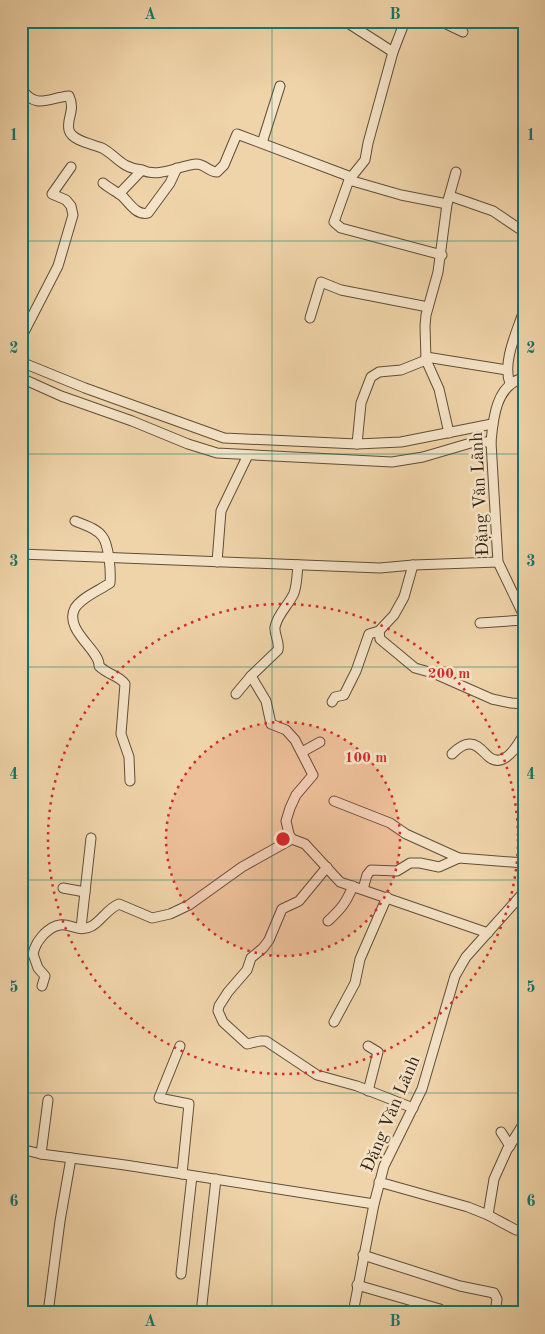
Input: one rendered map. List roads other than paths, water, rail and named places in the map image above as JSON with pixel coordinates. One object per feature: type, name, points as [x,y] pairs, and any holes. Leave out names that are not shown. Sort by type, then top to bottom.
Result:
[{"type":"street","points":[[347,21],[350,25],[393,52]]},
{"type":"street","points":[[405,21],[393,52],[365,160],[350,178],[334,222],[336,226],[394,243],[442,254]]},
{"type":"street","points":[[440,21],[463,32]]},
{"type":"street","points":[[262,143],[280,86]]},
{"type":"street","points":[[21,88],[36,101],[45,102],[68,96],[72,112],[68,128],[71,135],[104,149],[116,160],[130,168],[153,172],[201,164],[213,172],[217,172],[224,165],[237,134],[392,193],[449,200],[493,211],[524,232]]},
{"type":"street","points":[[21,338],[58,266],[73,215],[72,206],[66,200],[52,194],[71,167]]},
{"type":"street","points":[[103,183],[119,194],[138,212],[144,214],[148,213],[170,183],[177,168]]},
{"type":"street","points":[[119,194],[142,170]]},
{"type":"street","points":[[449,433],[439,389],[426,359],[425,326],[442,254],[449,200],[456,172]]},
{"type":"street","points":[[310,318],[321,282],[341,290],[428,307]]},
{"type":"street","points":[[524,310],[512,346],[507,370],[510,384],[524,378]]},
{"type":"street","points":[[357,444],[361,403],[371,376],[378,372],[401,370],[426,359],[507,370]]},
{"type":"street","points":[[21,362],[85,388],[224,438],[357,444],[401,442],[492,424]]},
{"type":"street","points":[[21,378],[61,396],[132,421],[188,444],[223,454],[392,462],[423,458],[474,442],[491,442]]},
{"type":"street","name":"Đặng Văn Lãnh","points":[[510,384],[496,406],[492,424],[491,442],[498,562],[524,616]]},
{"type":"street","points":[[223,454],[224,438]]},
{"type":"street","points":[[217,562],[221,511],[248,455]]},
{"type":"street","points":[[75,521],[103,536],[107,546],[110,582],[80,603],[75,608],[73,616],[75,626],[81,637],[99,659],[99,666],[111,675],[122,679],[125,684],[121,734],[129,757],[130,781]]},
{"type":"street","points":[[21,554],[380,568],[498,562]]},
{"type":"street","points":[[236,694],[251,676],[278,650],[279,644],[275,628],[277,620],[295,590],[298,565]]},
{"type":"street","points":[[332,702],[335,697],[344,695],[356,671],[369,634],[380,631],[394,615],[404,597],[413,565]]},
{"type":"street","points":[[480,623],[524,620]]},
{"type":"street","points":[[380,631],[380,639],[415,668],[432,673],[492,699],[524,704]]},
{"type":"street","points":[[251,676],[266,701],[271,724],[289,733],[302,752],[313,775],[296,795],[290,808],[286,821],[292,839],[304,844],[340,882],[488,933]]},
{"type":"street","points":[[452,754],[464,745],[471,744],[483,750],[489,757],[499,760],[509,755],[524,734]]},
{"type":"street","points":[[302,752],[320,742]]},
{"type":"street","points":[[334,801],[390,823],[420,841],[459,858],[524,863]]},
{"type":"street","points":[[81,928],[91,838]]},
{"type":"street","points":[[42,986],[45,976],[38,968],[33,954],[38,940],[54,926],[58,924],[81,928],[93,926],[106,912],[120,904],[152,918],[170,914],[189,906],[242,867],[292,839]]},
{"type":"street","points":[[363,889],[367,875],[371,870],[397,871],[410,863],[439,867],[459,858]]},
{"type":"street","points":[[327,868],[299,902],[282,909],[269,940],[251,958],[247,970],[228,992],[218,1011],[223,1022],[244,1043],[250,1045],[254,1042],[266,1041],[317,1075],[413,1108]]},
{"type":"street","points":[[328,921],[342,909],[353,886]]},
{"type":"street","points":[[63,888],[85,892]]},
{"type":"street","name":"Đặng Văn Lãnh","points":[[352,1313],[379,1182],[388,1154],[413,1108],[426,1079],[455,976],[466,957],[524,893]]},
{"type":"street","points":[[334,1022],[355,983],[363,952],[387,897]]},
{"type":"street","points":[[180,1046],[159,1098],[189,1104],[182,1174]]},
{"type":"street","points":[[368,1046],[378,1052],[368,1091]]},
{"type":"street","points":[[41,1154],[48,1100]]},
{"type":"street","points":[[488,1215],[494,1179],[524,1123]]},
{"type":"street","points":[[501,1132],[510,1146]]},
{"type":"street","points":[[21,1149],[41,1154],[374,1204]]},
{"type":"street","points":[[48,1313],[71,1158]]},
{"type":"street","points":[[181,1274],[192,1176]]},
{"type":"street","points":[[202,1313],[216,1179]]},
{"type":"street","points":[[379,1182],[488,1215],[516,1230],[524,1230]]},
{"type":"street","points":[[363,1255],[454,1284],[494,1293],[497,1299],[495,1313]]},
{"type":"street","points":[[357,1285],[440,1309]]}]
